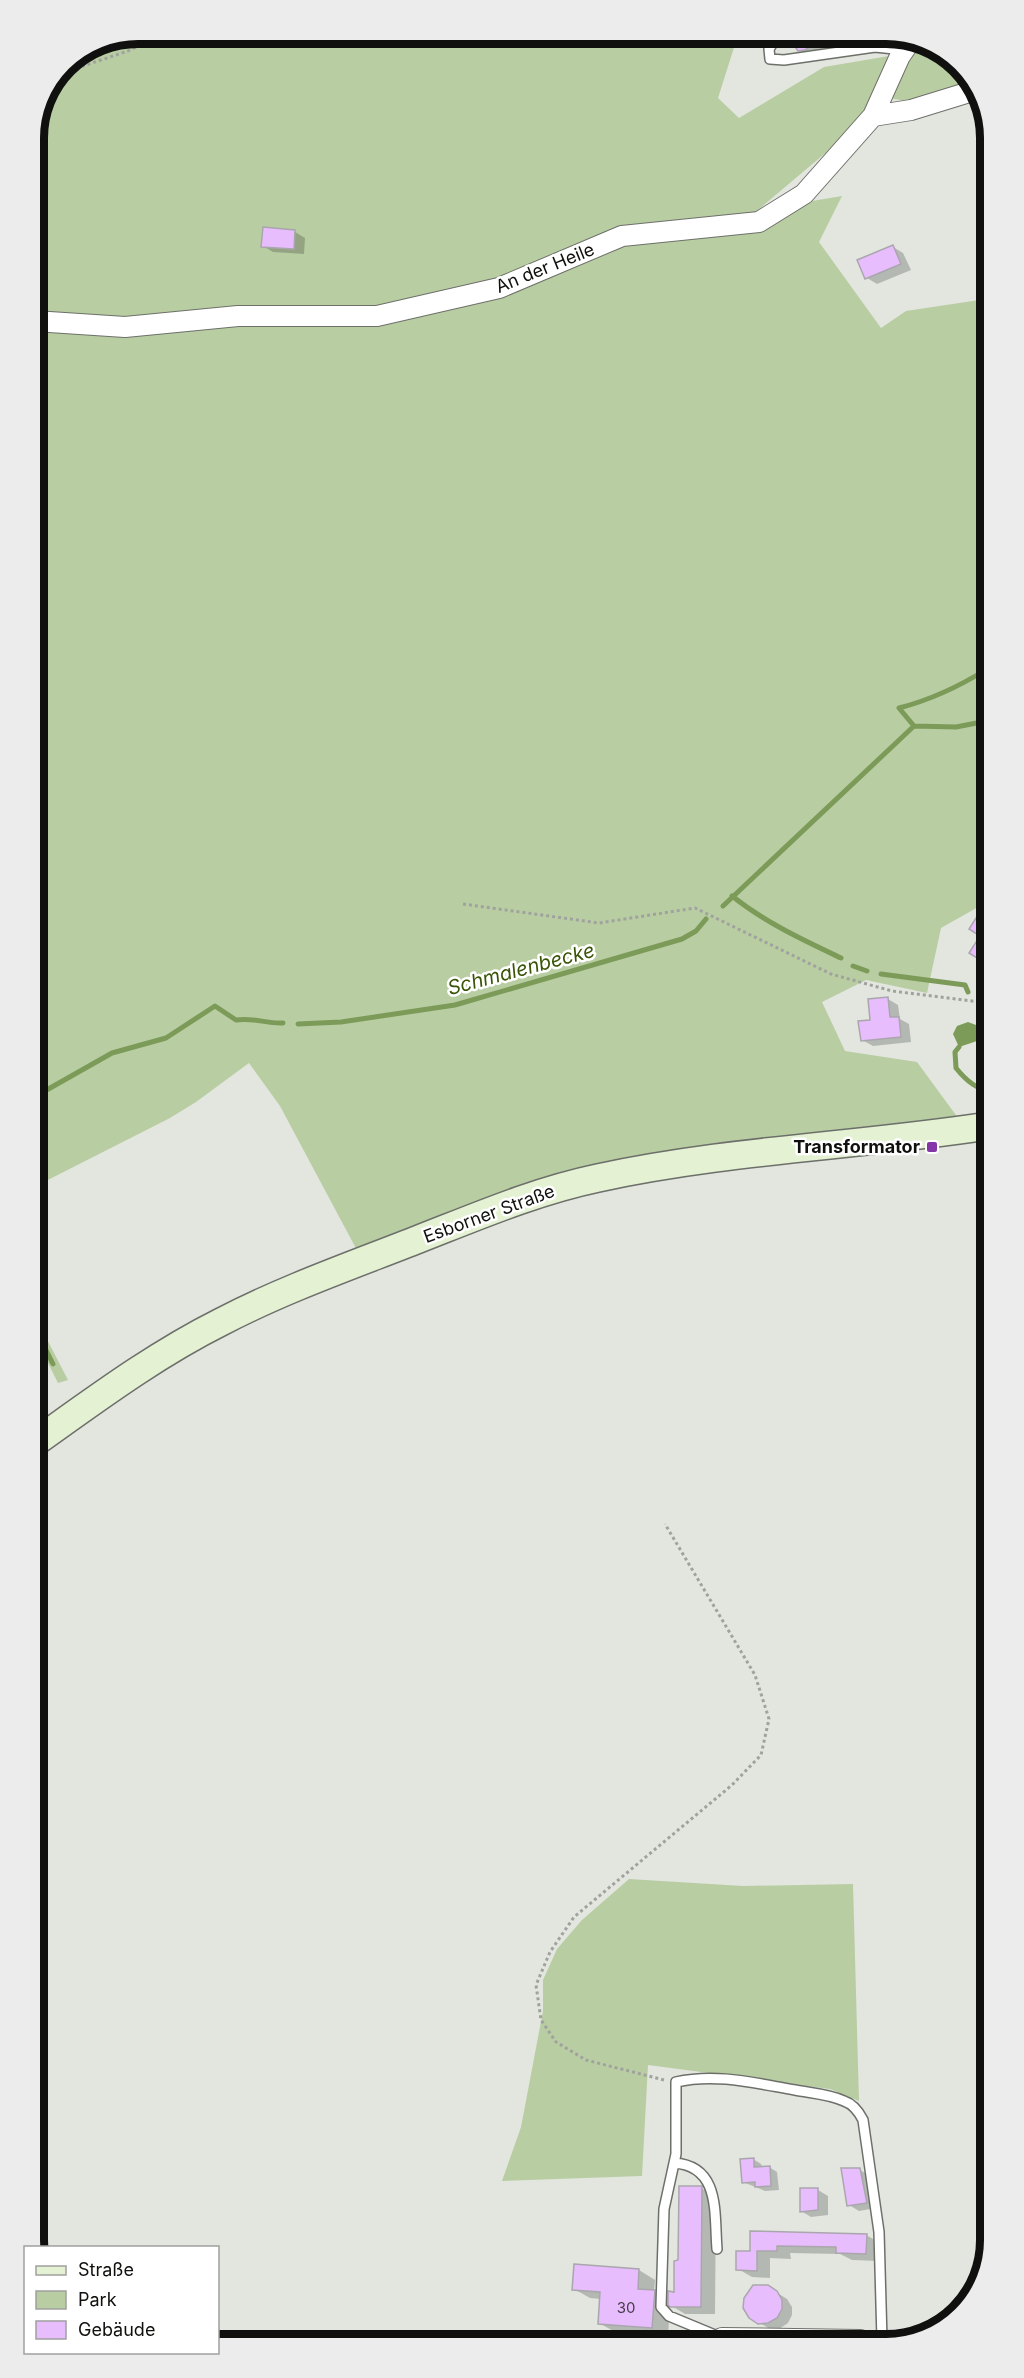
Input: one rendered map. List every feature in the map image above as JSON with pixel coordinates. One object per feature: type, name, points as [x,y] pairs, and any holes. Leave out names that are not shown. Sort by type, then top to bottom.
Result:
[{"type":"main road","name":"Esborner Straße","points":[[44,1436],[122,1381],[220,1322],[302,1286],[517,1200],[595,1178],[682,1162],[980,1127]]},
{"type":"street","name":"An der Heile","points":[[44,322],[125,327],[238,316],[377,316],[499,288],[622,236],[759,222],[804,194],[873,117],[906,46]]},
{"type":"street","points":[[873,117],[911,110],[969,92]]},
{"type":"lane","points":[[772,44],[769,49],[770,59],[784,60],[901,45]]},
{"type":"lane","points":[[709,2334],[669,2316],[661,2307],[664,2209],[676,2154],[676,2082],[698,2078],[725,2078],[844,2101],[860,2113],[863,2120],[879,2232],[882,2334]]},
{"type":"lane","points":[[674,2163],[695,2168],[701,2172],[711,2186],[717,2249]]},
{"type":"path","points":[[73,69],[143,44]]},
{"type":"path","points":[[463,904],[599,923],[695,908],[831,974],[892,991],[980,1002]]},
{"type":"path","points":[[665,1524],[755,1675],[769,1719],[761,1755],[732,1785],[574,1917],[550,1952],[536,1985],[541,2020],[556,2042],[586,2060],[676,2082]]},
{"type":"green space","points":[[735,44],[718,98],[739,118],[824,67],[895,55],[868,114],[848,134],[752,215],[622,231],[513,278],[516,289],[631,239],[762,229],[806,202],[842,196],[819,242],[881,328],[906,311],[980,300],[980,906],[941,928],[927,993],[866,980],[822,1002],[845,1051],[917,1062],[961,1122],[888,1130],[830,1132],[620,1165],[516,1195],[359,1254],[280,1106],[249,1063],[170,1118],[44,1182],[44,131],[47,113],[59,85],[85,59],[119,45]]},
{"type":"green space","points":[[900,45],[934,56],[957,75],[966,87],[915,103],[890,98]]},
{"type":"green space","points":[[44,1334],[68,1380],[58,1383],[44,1355]]},
{"type":"green space","points":[[629,1879],[743,1886],[853,1884],[859,2101],[830,2089],[648,2065],[642,2176],[502,2181],[521,2127],[543,2011],[543,1980],[557,1949],[582,1920]]},
{"type":"shaded area","points":[[968,1022],[976,1025],[980,1033],[977,1041],[959,1047],[953,1034],[957,1026]]},
{"type":"building","points":[[793,44],[813,44],[805,50],[798,51]]},
{"type":"building","points":[[263,227],[295,230],[294,249],[261,247]]},
{"type":"building","points":[[893,245],[901,264],[865,279],[857,260]]},
{"type":"building","points":[[980,912],[980,936],[969,929]]},
{"type":"building","points":[[980,936],[980,960],[969,953]]},
{"type":"building","points":[[888,997],[890,1017],[899,1017],[901,1037],[861,1041],[858,1021],[870,1020],[868,999]]},
{"type":"building","points":[[754,2158],[754,2167],[770,2166],[771,2186],[755,2187],[755,2182],[742,2183],[740,2159]]},
{"type":"building","points":[[841,2168],[860,2168],[867,2203],[847,2206]]},
{"type":"building","points":[[679,2186],[702,2186],[701,2307],[670,2307],[668,2305],[668,2291],[674,2292],[674,2261],[678,2260]]},
{"type":"building","points":[[800,2188],[818,2188],[818,2210],[800,2212]]},
{"type":"building","points":[[750,2231],[867,2234],[866,2254],[836,2253],[836,2247],[777,2246],[777,2251],[757,2251],[757,2271],[736,2270],[736,2251],[750,2251]]},
{"type":"building","points":[[574,2264],[639,2269],[638,2289],[655,2290],[652,2328],[598,2324],[600,2292],[572,2290]]},
{"type":"building","points":[[753,2285],[768,2285],[777,2291],[782,2300],[782,2309],[777,2318],[768,2323],[758,2324],[749,2318],[743,2308],[744,2298]]},
{"type":"waterway","points":[[914,726],[899,708],[945,692],[980,673]]},
{"type":"waterway","name":"Schmalenbecke","points":[[723,906],[914,726],[956,727],[980,722]]},
{"type":"waterway","points":[[732,896],[771,923],[841,958]]},
{"type":"waterway","name":"Schmalenbecke","points":[[298,1024],[341,1022],[455,1005],[682,939],[696,931],[706,919]]},
{"type":"waterway","points":[[853,966],[867,971]]},
{"type":"waterway","points":[[881,974],[965,985],[968,992]]},
{"type":"waterway","name":"Schmalenbecke","points":[[44,1091],[112,1053],[166,1038],[215,1006],[236,1020],[283,1023]]},
{"type":"waterway","points":[[959,1047],[955,1052],[956,1068],[966,1079],[980,1088]]},
{"type":"waterway","points":[[44,1346],[53,1364]]},
{"type":"place","name":"Transformator","points":[[932,1147]]}]
